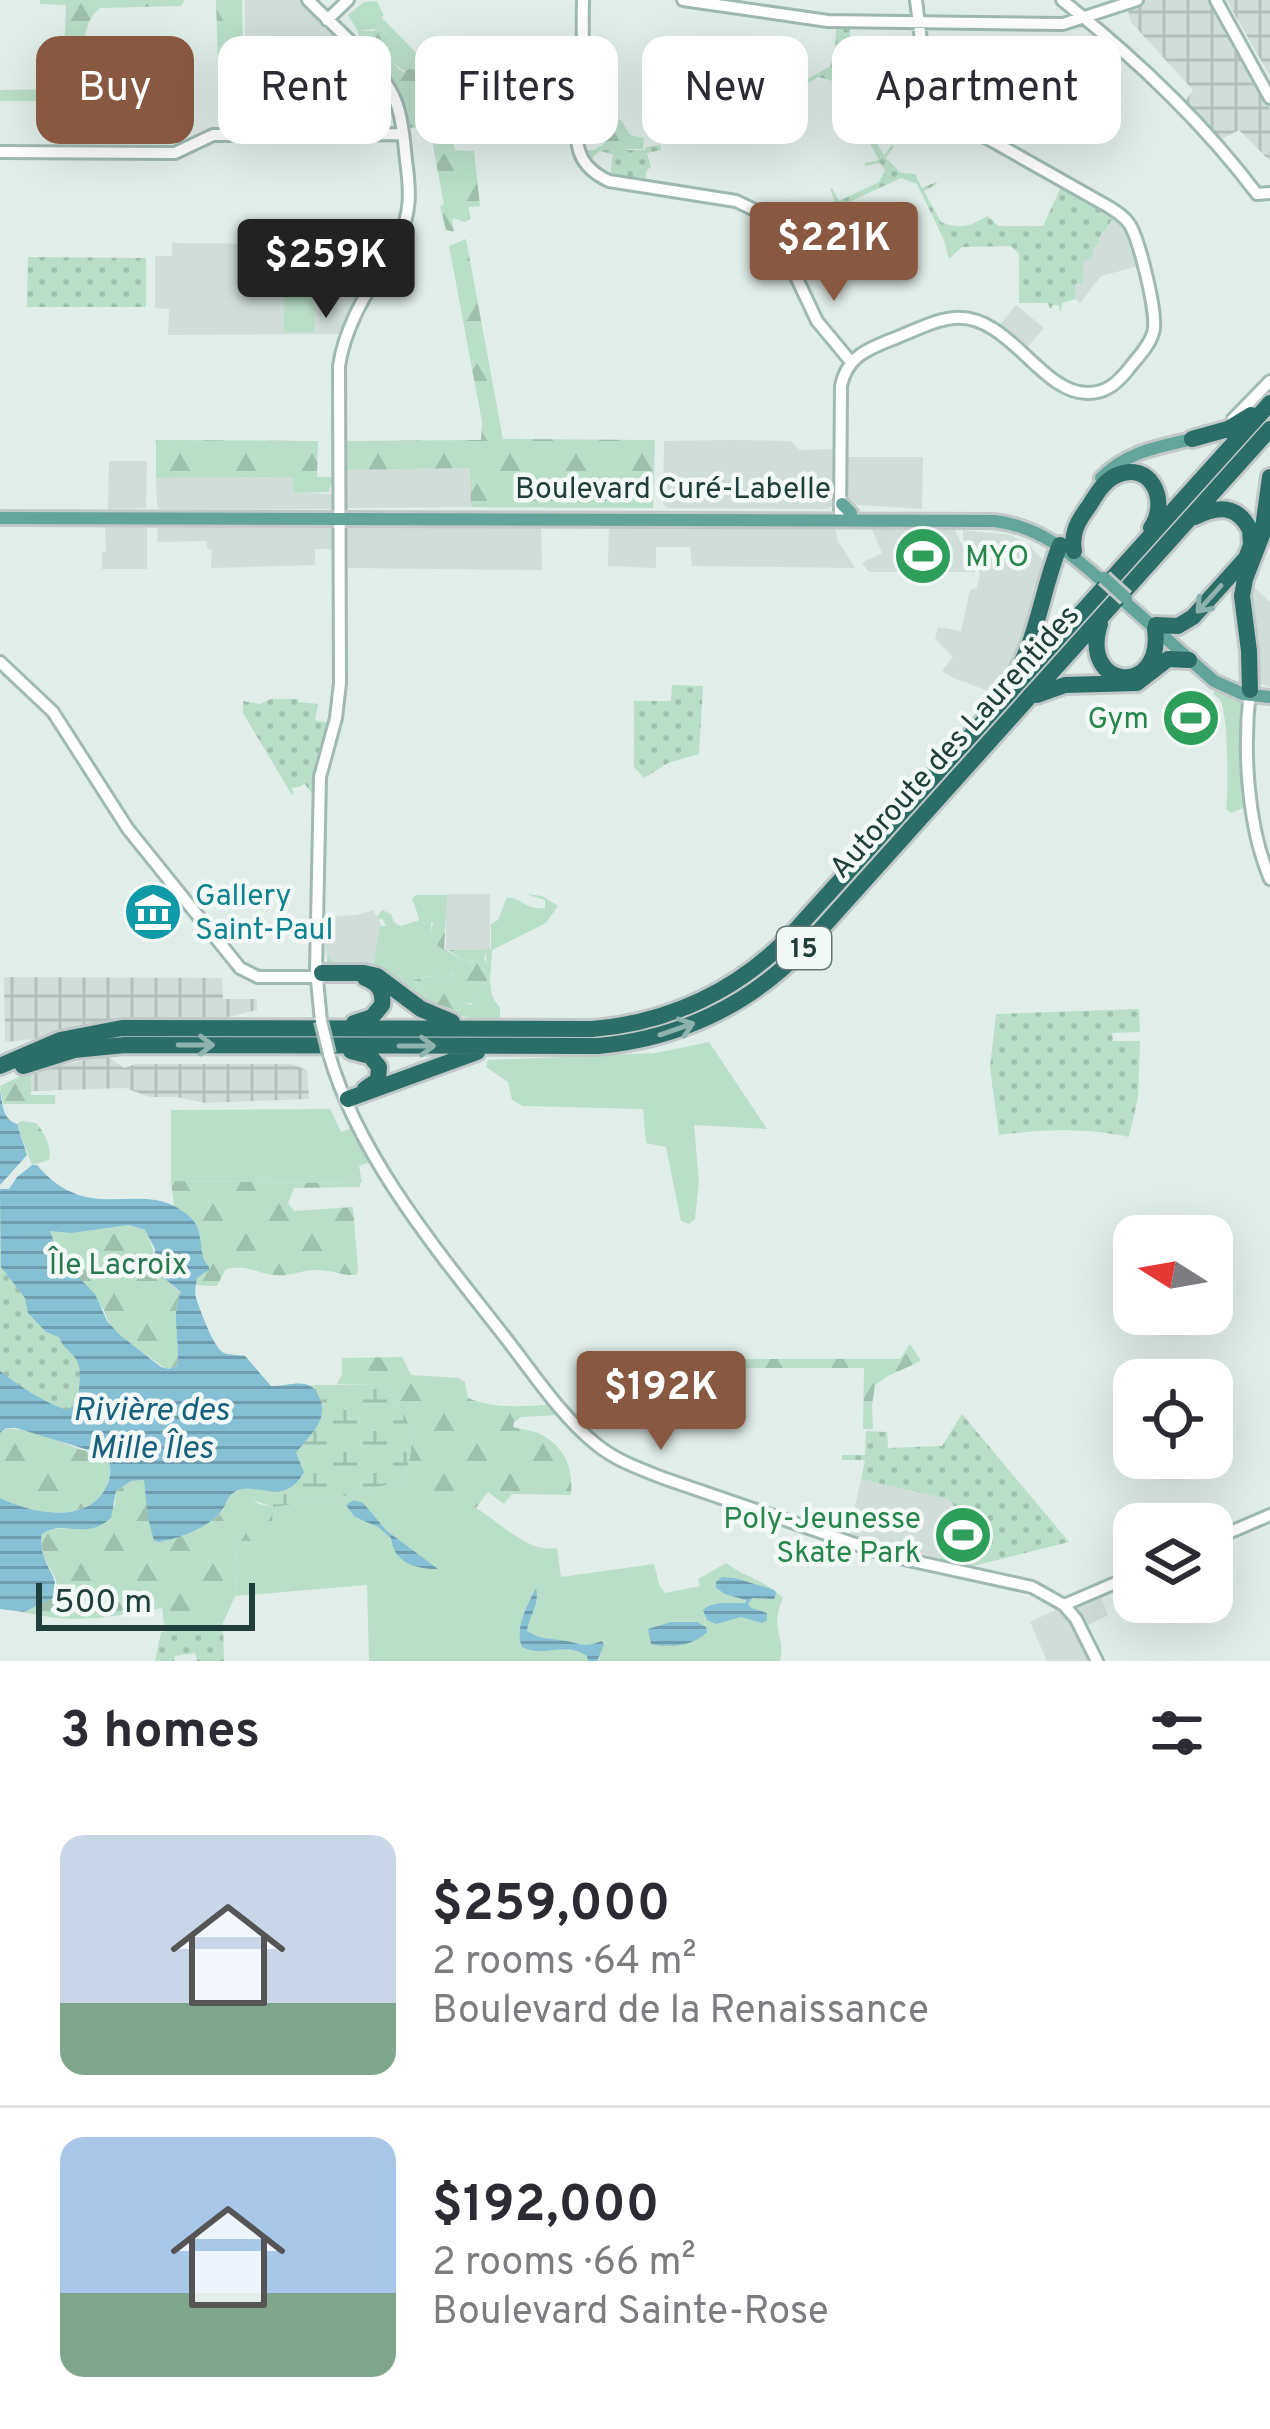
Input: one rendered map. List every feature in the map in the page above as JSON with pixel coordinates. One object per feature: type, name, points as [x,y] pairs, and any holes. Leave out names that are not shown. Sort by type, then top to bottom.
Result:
[{"type":"highway","points":[[1192,439],[1236,425],[1270,401]]},
{"type":"highway","name":"15","points":[[1261,426],[1270,401]]},
{"type":"highway","name":"Autoroute des Laurentides","points":[[0,1066],[60,1040],[117,1029],[587,1047],[633,1042],[690,1026],[764,985],[798,954],[1189,520],[1261,426]]},
{"type":"highway","name":"Autoroute des Laurentides","points":[[0,1076],[49,1057],[106,1046],[622,1025],[680,1010],[730,985],[792,934],[1126,562],[1261,426]]},
{"type":"highway","points":[[982,722],[1026,654],[1062,542],[1072,540],[1075,527],[1106,482],[1119,474],[1139,475],[1156,488],[1160,507],[1126,562]]},
{"type":"highway","points":[[1259,690],[1242,592],[1262,535],[1270,477]]},
{"type":"highway","points":[[1102,616],[1096,654],[1105,669],[1118,676],[1137,675],[1149,666],[1156,651],[1155,627],[1191,620],[1244,561],[1252,539],[1249,526],[1233,511],[1214,508],[1189,520]]},
{"type":"highway","points":[[1026,701],[1065,685],[1137,683],[1168,659],[1189,660]]},
{"type":"highway","points":[[323,975],[376,976],[424,1011],[476,1028]]},
{"type":"highway","points":[[323,975],[371,980],[380,989],[382,1002],[368,1020],[327,1037]]},
{"type":"highway","points":[[327,1037],[377,1063],[377,1082],[349,1093]]},
{"type":"highway","points":[[349,1093],[466,1054],[506,1047]]},
{"type":"main road","points":[[1062,542],[1086,497],[1114,466],[1140,452],[1192,439]]},
{"type":"main road","name":"Boulevard Curé-Labelle","points":[[8,518],[840,511],[1000,521],[1062,542],[1220,685],[1259,690]]},
{"type":"main road","name":"Boulevard Curé-Labelle","points":[[1155,627],[1212,673],[1231,684],[1259,690]]},
{"type":"street","points":[[308,0],[388,87],[398,108],[410,194],[398,239],[351,322],[341,354],[340,688],[320,775],[319,909],[327,1037],[346,1105],[396,1189],[475,1298],[578,1428],[608,1453],[669,1480],[881,1553],[1023,1584],[1064,1606],[1082,1628],[1097,1661]]},
{"type":"street","points":[[327,20],[348,0]]},
{"type":"street","points":[[583,0],[577,142],[586,164],[609,181],[736,201],[759,212],[776,234],[815,319],[851,362]]},
{"type":"street","points":[[683,0],[824,21],[1065,24],[1136,0]]},
{"type":"street","points":[[840,511],[842,380],[851,362],[868,349],[938,322],[970,319],[993,329],[1067,388],[1096,393],[1120,378],[1155,328],[1135,236],[1126,220],[954,116],[926,73],[916,0]]},
{"type":"street","points":[[1062,0],[1176,101],[1264,193]]},
{"type":"street","points":[[1219,0],[1270,86]]},
{"type":"street","points":[[1219,0],[1270,98]]},
{"type":"street","points":[[0,152],[177,153],[215,134],[403,134]]},
{"type":"street","points":[[1192,439],[1233,418],[1270,381]]},
{"type":"street","points":[[0,662],[53,712],[130,831],[245,972],[323,975]]},
{"type":"street","points":[[1259,690],[1252,818],[1270,879]]},
{"type":"street","points":[[327,1037],[356,1126]]},
{"type":"street","points":[[1233,1531],[1270,1515]]},
{"type":"street","points":[[1064,1606],[1113,1584]]},
{"type":"shaded area","points":[[245,0],[301,0],[335,36],[245,36]]},
{"type":"shaded area","points":[[1126,0],[1210,0],[1270,109],[1270,161],[1239,130],[1218,141],[1183,104],[1193,90],[1130,21]]},
{"type":"shaded area","points":[[1227,0],[1270,0],[1270,76],[1235,15]]},
{"type":"shaded area","points":[[1113,219],[1126,227],[1139,266],[1101,276],[1080,303],[1075,299],[1075,284],[1083,262]]},
{"type":"shaded area","points":[[172,243],[322,245],[324,266],[350,266],[369,281],[342,334],[168,335],[169,309],[155,308],[155,256],[172,256]]},
{"type":"shaded area","points":[[1016,305],[1044,328],[1026,349],[998,327]]},
{"type":"shaded area","points":[[664,441],[791,441],[800,450],[836,449],[837,457],[923,457],[922,509],[845,504],[827,509],[667,508],[663,504]]},
{"type":"shaded area","points":[[109,461],[147,461],[146,508],[108,509]]},
{"type":"shaded area","points":[[471,468],[471,507],[345,508],[343,470]]},
{"type":"shaded area","points":[[294,477],[294,493],[333,494],[333,509],[159,509],[157,504],[156,478]]},
{"type":"shaded area","points":[[332,523],[332,549],[315,549],[315,565],[211,568],[212,550],[207,549],[207,541],[157,542],[158,524]]},
{"type":"shaded area","points":[[345,523],[541,523],[542,570],[344,568]]},
{"type":"shaded area","points":[[609,523],[656,527],[664,523],[834,524],[838,541],[855,568],[692,566],[690,547],[656,547],[656,568],[608,566]]},
{"type":"shaded area","points":[[105,524],[147,524],[147,569],[102,569]]},
{"type":"shaded area","points":[[870,525],[953,526],[975,572],[869,572],[862,563],[882,553]]},
{"type":"shaded area","points":[[963,530],[1010,535],[1028,544],[1043,560],[1014,665],[993,693],[942,671],[953,657],[935,639],[938,627],[961,631],[970,590],[977,588],[980,574]]},
{"type":"shaded area","points":[[1247,581],[1270,602],[1270,687],[1256,682]]},
{"type":"shaded area","points":[[1183,698],[1213,699],[1219,727],[1182,728]]},
{"type":"shaded area","points":[[446,894],[490,894],[490,950],[446,950]]},
{"type":"shaded area","points":[[373,910],[381,923],[373,967],[335,965],[326,956],[324,917]]},
{"type":"shaded area","points":[[4,977],[222,978],[223,999],[257,999],[257,1010],[228,1017],[108,1021],[5,1042]]},
{"type":"shaded area","points":[[107,1056],[124,1068],[135,1064],[291,1064],[307,1070],[309,1099],[205,1103],[150,1097],[125,1088],[30,1091],[31,1071]]},
{"type":"shaded area","points":[[861,1479],[949,1498],[959,1514],[940,1538],[945,1546],[939,1565],[848,1539]]},
{"type":"shaded area","points":[[1098,1590],[1108,1615],[1083,1628],[1097,1661],[1047,1661],[1030,1622]]},
{"type":"green space","points":[[40,0],[185,0],[181,6],[100,8],[85,36],[65,36],[66,5],[40,4]]},
{"type":"green space","points":[[216,0],[242,0],[243,36],[218,36],[218,61]]},
{"type":"green space","points":[[377,1],[381,17],[415,52],[415,72],[395,63],[391,57],[399,48],[381,28],[358,31],[348,15],[364,2]]},
{"type":"green space","points":[[379,26],[388,36],[359,36],[358,31],[374,31]]},
{"type":"green space","points":[[836,26],[850,26],[850,36],[836,36]]},
{"type":"green space","points":[[391,57],[398,69],[415,70],[415,127],[406,128],[402,99],[391,84]]},
{"type":"green space","points":[[832,62],[832,81],[819,77],[808,83],[808,78]]},
{"type":"green space","points":[[36,89],[36,101],[0,101],[0,90]]},
{"type":"green space","points":[[618,119],[643,144],[643,149],[628,149],[614,167],[613,154],[595,150],[604,144],[618,144]]},
{"type":"green space","points":[[433,144],[443,144],[444,150],[474,151],[480,206],[468,207],[471,219],[465,222],[452,218],[454,232],[446,230],[440,206],[444,205]]},
{"type":"green space","points":[[870,144],[877,144],[884,155],[892,145],[886,158],[901,173],[915,174],[922,188],[936,182],[924,191],[941,222],[954,226],[988,216],[998,226],[1043,226],[1062,185],[1121,220],[1112,220],[1092,249],[1093,256],[1083,262],[1082,283],[1075,284],[1075,299],[1062,303],[1061,314],[1058,305],[1050,309],[1048,303],[1019,303],[1019,254],[1011,246],[962,247],[949,259],[917,184],[901,178],[780,234],[777,229],[835,202],[830,189],[839,201],[879,182],[885,170],[880,163],[865,163],[879,160]]},
{"type":"green space","points":[[660,145],[661,150],[647,153],[651,167],[645,182],[610,176],[613,154],[599,151],[589,162],[582,150],[645,150]]},
{"type":"green space","points":[[466,239],[503,439],[655,440],[653,508],[471,507],[470,468],[343,470],[343,441],[481,440],[482,422],[449,246]]},
{"type":"green space","points":[[322,245],[388,247],[369,281],[350,280],[349,267],[320,265]]},
{"type":"green space","points":[[28,257],[146,258],[146,307],[27,307]]},
{"type":"green space","points":[[285,272],[315,272],[314,332],[284,332]]},
{"type":"green space","points":[[156,440],[318,441],[317,477],[333,477],[329,492],[294,493],[293,477],[156,478]]},
{"type":"green space","points":[[672,685],[703,686],[699,754],[668,763],[644,778],[634,767],[634,701],[671,701]]},
{"type":"green space","points":[[1216,689],[1244,702],[1246,807],[1231,813],[1226,809],[1225,720],[1220,700],[1213,694]]},
{"type":"green space","points":[[271,699],[318,704],[315,720],[329,723],[311,792],[304,783],[291,788],[292,795],[243,713],[243,701],[260,704]]},
{"type":"green space","points":[[526,894],[542,896],[558,906],[546,923],[492,950],[491,988],[500,1007],[500,1021],[434,1009],[327,964],[327,955],[338,966],[373,967],[380,926],[386,926],[377,917],[382,910],[400,926],[431,921],[432,941],[464,961],[472,960],[468,965],[475,969],[414,981],[428,996],[417,990],[441,1006],[459,1011],[464,1003],[475,1006],[478,986],[489,982],[486,955],[491,949],[491,924],[498,920],[507,897],[545,908],[545,900]]},
{"type":"green space","points":[[447,895],[444,950],[430,940],[433,922],[420,920],[412,899]]},
{"type":"green space","points":[[449,950],[487,950],[489,982],[480,985],[478,997],[473,998],[482,1011],[482,993],[490,995],[485,1016],[466,1008],[474,1007],[471,1003],[464,1003],[459,1011],[433,1003],[411,987],[427,996],[414,980],[475,969],[468,966],[472,960],[464,961]]},
{"type":"green space","points":[[1139,1009],[1140,1032],[1112,1033],[1113,1041],[1140,1041],[1138,1098],[1129,1137],[1064,1130],[999,1135],[990,1067],[996,1014]]},
{"type":"green space","points":[[709,1042],[767,1129],[694,1125],[699,1182],[695,1219],[689,1224],[681,1221],[666,1147],[646,1143],[643,1109],[523,1106],[512,1100],[508,1082],[486,1067],[488,1060],[656,1053]]},
{"type":"green space","points":[[31,1071],[31,1095],[55,1095],[55,1104],[3,1104],[0,1086]]},
{"type":"green space","points":[[330,1109],[341,1132],[352,1128],[371,1162],[359,1166],[362,1183],[171,1181],[171,1110]]},
{"type":"green space","points":[[17,1124],[39,1126],[49,1146],[49,1160],[32,1165]]},
{"type":"green space","points":[[171,1181],[360,1183],[360,1187],[294,1188],[288,1203],[294,1211],[353,1207],[358,1271],[356,1275],[310,1270],[280,1275],[238,1268],[225,1270],[217,1286],[195,1285],[204,1274],[198,1231],[174,1206]]},
{"type":"green space","points":[[0,1192],[90,1359],[83,1413],[0,1400]]},
{"type":"green space","name":"Île Lacroix","points":[[129,1225],[145,1230],[162,1272],[181,1292],[176,1310],[177,1365],[170,1369],[115,1330],[61,1259],[50,1230],[72,1233]]},
{"type":"green space","points":[[213,1339],[220,1353],[245,1356],[271,1386],[379,1384],[399,1406],[410,1428],[411,1452],[402,1481],[333,1499],[273,1507],[239,1495],[238,1490],[206,1524],[154,1541],[148,1518]]},
{"type":"green space","points":[[910,1344],[921,1361],[875,1385],[873,1429],[863,1429],[864,1368],[663,1368],[618,1364],[615,1359],[900,1359]]},
{"type":"green space","points":[[402,1357],[411,1375],[458,1378],[465,1382],[468,1398],[478,1402],[548,1405],[558,1415],[521,1417],[513,1427],[539,1433],[563,1454],[571,1495],[512,1494],[504,1504],[488,1492],[476,1508],[402,1481],[411,1440],[399,1406],[379,1384],[337,1384],[342,1358]]},
{"type":"green space","points":[[962,1414],[1069,1542],[962,1569],[939,1565],[945,1546],[939,1538],[959,1514],[949,1499],[861,1479],[865,1460],[842,1460],[842,1455],[865,1455],[866,1431],[887,1432],[888,1448],[942,1446]]},
{"type":"green space","points":[[6,1428],[35,1432],[108,1456],[110,1475],[105,1489],[92,1503],[68,1512],[39,1511],[0,1498],[0,1433]]},
{"type":"green space","points":[[145,1480],[154,1541],[175,1538],[209,1522],[239,1490],[273,1507],[271,1541],[237,1541],[235,1596],[223,1623],[165,1631],[162,1608],[77,1619],[24,1612],[48,1598],[57,1585],[43,1556],[41,1535],[48,1529],[74,1528],[115,1506],[116,1491],[131,1481]]},
{"type":"green space","points":[[402,1481],[474,1507],[535,1546],[557,1548],[561,1577],[654,1564],[665,1593],[700,1586],[698,1579],[726,1563],[783,1598],[777,1617],[780,1661],[369,1661],[367,1585],[235,1596],[237,1541],[270,1541],[273,1507],[333,1499]]},
{"type":"green space","points":[[223,1623],[224,1661],[197,1661],[195,1653],[175,1656],[174,1661],[155,1661],[161,1632]]},
{"type":"water","points":[[0,1090],[5,1114],[17,1124],[27,1155],[0,1185]]},
{"type":"water","name":"Rivière des Mille Îles","points":[[37,1165],[57,1184],[78,1194],[154,1200],[190,1217],[209,1267],[197,1278],[195,1295],[220,1350],[245,1356],[271,1386],[312,1387],[322,1410],[319,1423],[296,1453],[304,1472],[288,1489],[236,1491],[213,1519],[159,1542],[154,1541],[148,1518],[144,1480],[131,1481],[116,1491],[111,1518],[100,1525],[54,1529],[41,1535],[55,1591],[53,1598],[24,1612],[0,1609],[0,1498],[39,1511],[81,1509],[102,1494],[110,1471],[108,1456],[16,1428],[0,1433],[0,1371],[67,1410],[77,1403],[80,1382],[75,1358],[59,1337],[46,1332],[28,1313],[25,1298],[1,1267],[0,1189],[9,1189],[17,1177]],"holes":[[[129,1225],[145,1230],[155,1249],[154,1270],[181,1292],[176,1310],[177,1366],[169,1369],[107,1321],[95,1294],[61,1259],[50,1231],[72,1233]]]},
{"type":"water","points":[[354,1500],[438,1569],[401,1559],[391,1538],[355,1517],[346,1505]]},
{"type":"water","points":[[722,1577],[774,1590],[774,1599],[752,1598],[748,1604],[767,1613],[767,1620],[741,1617],[716,1624],[707,1620],[703,1610],[707,1607],[746,1603],[716,1588]]},
{"type":"water","points":[[536,1588],[527,1631],[580,1644],[602,1641],[597,1661],[570,1650],[522,1647],[521,1624]]},
{"type":"water","points":[[671,1622],[697,1622],[707,1632],[681,1645],[651,1644],[648,1629]]},
{"type":"place","name":"MYO","points":[[923,556]]},
{"type":"place","name":"Gym","points":[[1191,718]]},
{"type":"place","name":"Gallery Saint-Paul","points":[[153,912]]},
{"type":"place","name":"Poly-Jeunesse Skate Park","points":[[963,1535]]}]
